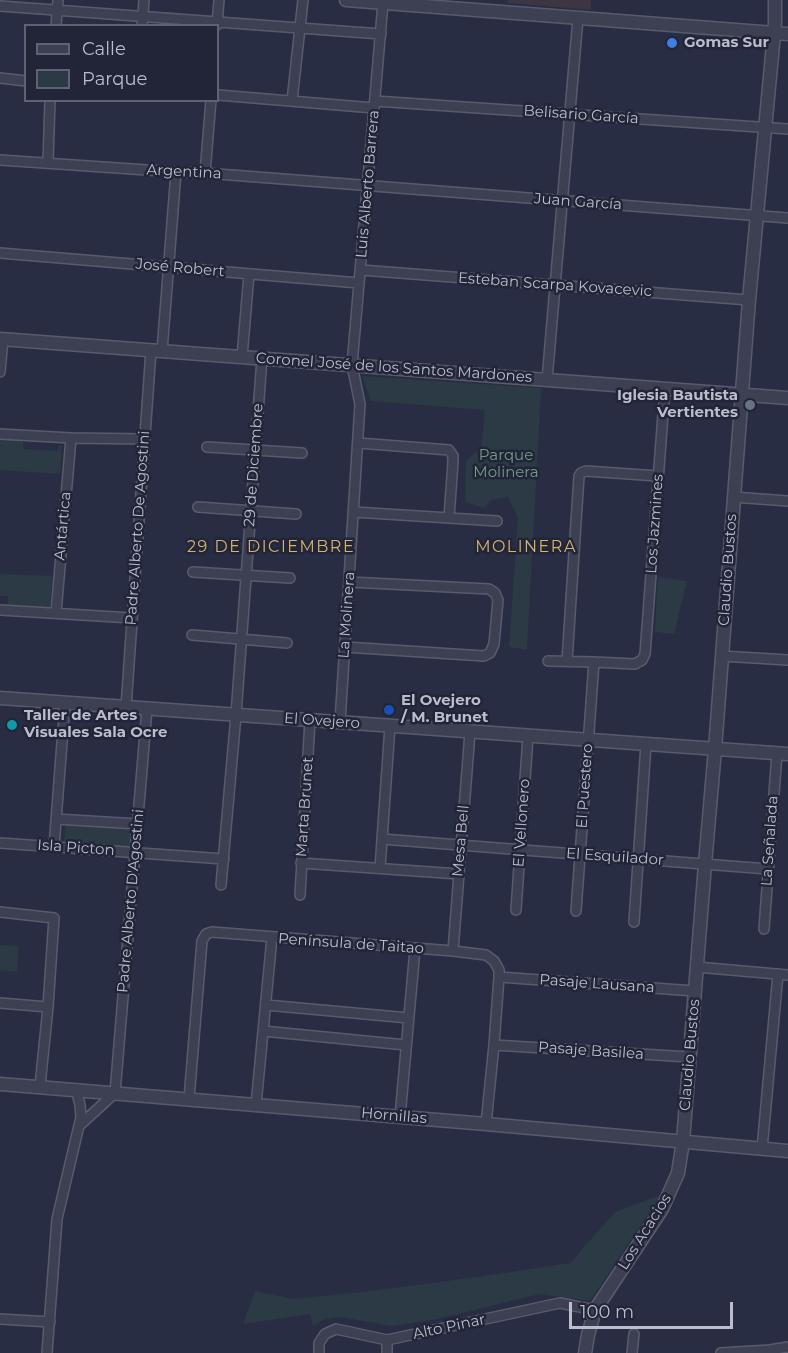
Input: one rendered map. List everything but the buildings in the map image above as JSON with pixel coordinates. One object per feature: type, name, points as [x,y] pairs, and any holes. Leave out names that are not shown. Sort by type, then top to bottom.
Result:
[{"type":"street","points":[[143,20],[144,0]]},
{"type":"street","points":[[217,23],[219,0]]},
{"type":"street","points":[[292,101],[303,0]]},
{"type":"street","points":[[346,0],[490,6],[578,18],[788,34]]},
{"type":"street","name":"Claudio Bustos","points":[[683,1141],[749,300],[775,23],[775,0]]},
{"type":"street","name":"Luis Alberto Barrera","points":[[352,365],[383,3]]},
{"type":"street","points":[[56,24],[58,4]]},
{"type":"street","points":[[0,6],[58,4],[143,20],[300,27],[381,34]]},
{"type":"street","points":[[547,380],[578,18]]},
{"type":"street","points":[[0,78],[24,81]]},
{"type":"street","name":"Belisario García","points":[[219,95],[292,101],[570,114],[788,129]]},
{"type":"street","points":[[48,163],[50,102]]},
{"type":"street","points":[[205,173],[210,102]]},
{"type":"street","name":"Argentina","points":[[0,160],[368,186]]},
{"type":"street","name":"Padre Alberto De Agostini","points":[[126,707],[145,439],[169,267],[176,172]]},
{"type":"street","name":"Juan García","points":[[368,186],[788,218]]},
{"type":"street","name":"José Robert","points":[[0,253],[359,283]]},
{"type":"street","name":"Esteban Scarpa Kovacevic","points":[[361,270],[749,300]]},
{"type":"street","points":[[242,357],[249,274]]},
{"type":"street","points":[[0,372],[1,339]]},
{"type":"street","name":"Coronel José de los Santos Mardones","points":[[1,339],[788,398]]},
{"type":"street","name":"29 de Diciembre","points":[[221,885],[262,358]]},
{"type":"street","name":"La Molinera","points":[[340,722],[360,404],[352,365]]},
{"type":"street","name":"Los Jazmines","points":[[594,662],[635,664],[642,660],[645,654],[665,388]]},
{"type":"street","points":[[0,434],[145,439]]},
{"type":"street","name":"Antártica","points":[[56,613],[71,438]]},
{"type":"street","points":[[358,443],[449,450],[453,456],[449,518]]},
{"type":"street","points":[[207,447],[302,453]]},
{"type":"street","points":[[567,661],[579,476],[586,471],[658,476]]},
{"type":"street","points":[[734,497],[788,501]]},
{"type":"street","points":[[198,507],[296,514]]},
{"type":"street","points":[[354,512],[496,520]]},
{"type":"street","points":[[193,572],[290,578]]},
{"type":"street","points":[[345,647],[484,656],[490,653],[494,644],[498,600],[495,593],[489,590],[349,582]]},
{"type":"street","points":[[0,610],[132,618]]},
{"type":"street","points":[[192,635],[286,643]]},
{"type":"street","points":[[721,656],[788,660]]},
{"type":"street","points":[[548,661],[594,662]]},
{"type":"street","name":"El Puestero","points":[[576,911],[594,662]]},
{"type":"street","name":"El Ovejero","points":[[0,699],[782,754]]},
{"type":"street","points":[[54,847],[65,703]]},
{"type":"street","name":"Padre Alberto D'Agostini","points":[[115,1093],[147,709]]},
{"type":"street","name":"Marta Brunet","points":[[300,895],[310,720]]},
{"type":"street","points":[[380,868],[390,726]]},
{"type":"street","name":"Mesa Bell","points":[[453,951],[470,732]]},
{"type":"street","name":"El Vellonero","points":[[516,910],[528,736]]},
{"type":"street","points":[[634,922],[646,744]]},
{"type":"street","name":"La Señalada","points":[[764,929],[768,869],[782,754]]},
{"type":"street","points":[[56,819],[138,824]]},
{"type":"street","name":"El Esquilador","points":[[382,839],[768,869]]},
{"type":"street","name":"Isla Picton","points":[[0,843],[224,859]]},
{"type":"street","points":[[301,863],[459,874]]},
{"type":"street","points":[[0,912],[54,918],[40,1086]]},
{"type":"street","name":"Península de Taitao","points":[[189,1099],[202,941],[206,934],[212,932],[483,954],[494,961],[500,977]]},
{"type":"street","points":[[256,1105],[272,937]]},
{"type":"street","points":[[400,1117],[415,949]]},
{"type":"street","points":[[697,967],[783,974],[762,1149]]},
{"type":"street","points":[[486,1124],[500,977]]},
{"type":"street","name":"Pasaje Lausana","points":[[500,977],[695,991]]},
{"type":"street","points":[[0,1003],[48,1007]]},
{"type":"street","points":[[266,1005],[409,1018]]},
{"type":"street","points":[[263,1031],[406,1045]]},
{"type":"street","name":"Pasaje Basilea","points":[[494,1045],[689,1057]]},
{"type":"street","name":"Hornillas","points":[[0,1084],[788,1151]]},
{"type":"street","points":[[47,1353],[57,1219],[81,1112],[76,1089]]},
{"type":"street","points":[[79,1126],[115,1093]]},
{"type":"street","name":"Los Acacios","points":[[585,1353],[595,1310],[663,1209],[678,1173],[683,1141]]},
{"type":"street","name":"Alto Pinar","points":[[318,1353],[319,1342],[325,1334],[336,1329],[387,1340],[561,1303],[595,1310]]},
{"type":"street","points":[[0,1319],[50,1322]]},
{"type":"street","points":[[632,1353],[634,1334]]},
{"type":"street","points":[[387,1340],[387,1353]]},
{"type":"street","points":[[721,1353],[788,1347]]},
{"type":"shaded area","points":[[508,0],[591,0],[591,10],[507,3]]},
{"type":"green space","name":"Parque Molinera","points":[[362,376],[541,388],[527,650],[509,647],[518,518],[508,497],[491,500],[484,508],[465,502],[466,461],[481,448],[485,410],[371,401]]},
{"type":"green space","points":[[0,437],[23,438],[23,449],[58,451],[59,445],[62,445],[60,474],[0,470]]},
{"type":"green space","points":[[0,574],[52,576],[50,609],[8,607],[8,596],[0,596]]},
{"type":"green space","points":[[658,577],[687,581],[674,634],[655,632]]},
{"type":"green space","points":[[66,823],[132,829],[131,847],[64,842]]},
{"type":"green space","points":[[0,945],[19,946],[17,972],[0,970]]},
{"type":"green space","points":[[661,1195],[590,1301],[540,1294],[437,1319],[393,1326],[340,1317],[325,1319],[313,1326],[310,1314],[243,1324],[255,1291],[293,1299],[478,1277],[570,1263],[615,1212]]},
{"type":"place","name":"Gomas Sur","points":[[672,43]]},
{"type":"place","name":"Iglesia Bautista Vertientes","points":[[750,405]]},
{"type":"place","name":"El Ovejero / M. Brunet","points":[[389,710]]},
{"type":"place","name":"Taller de Artes Visuales Sala Ocre","points":[[12,725]]},
{"type":"district","name":"29 DE DICIEMBRE","points":[[271,547]]},
{"type":"district","name":"MOLINERA","points":[[526,547]]}]
